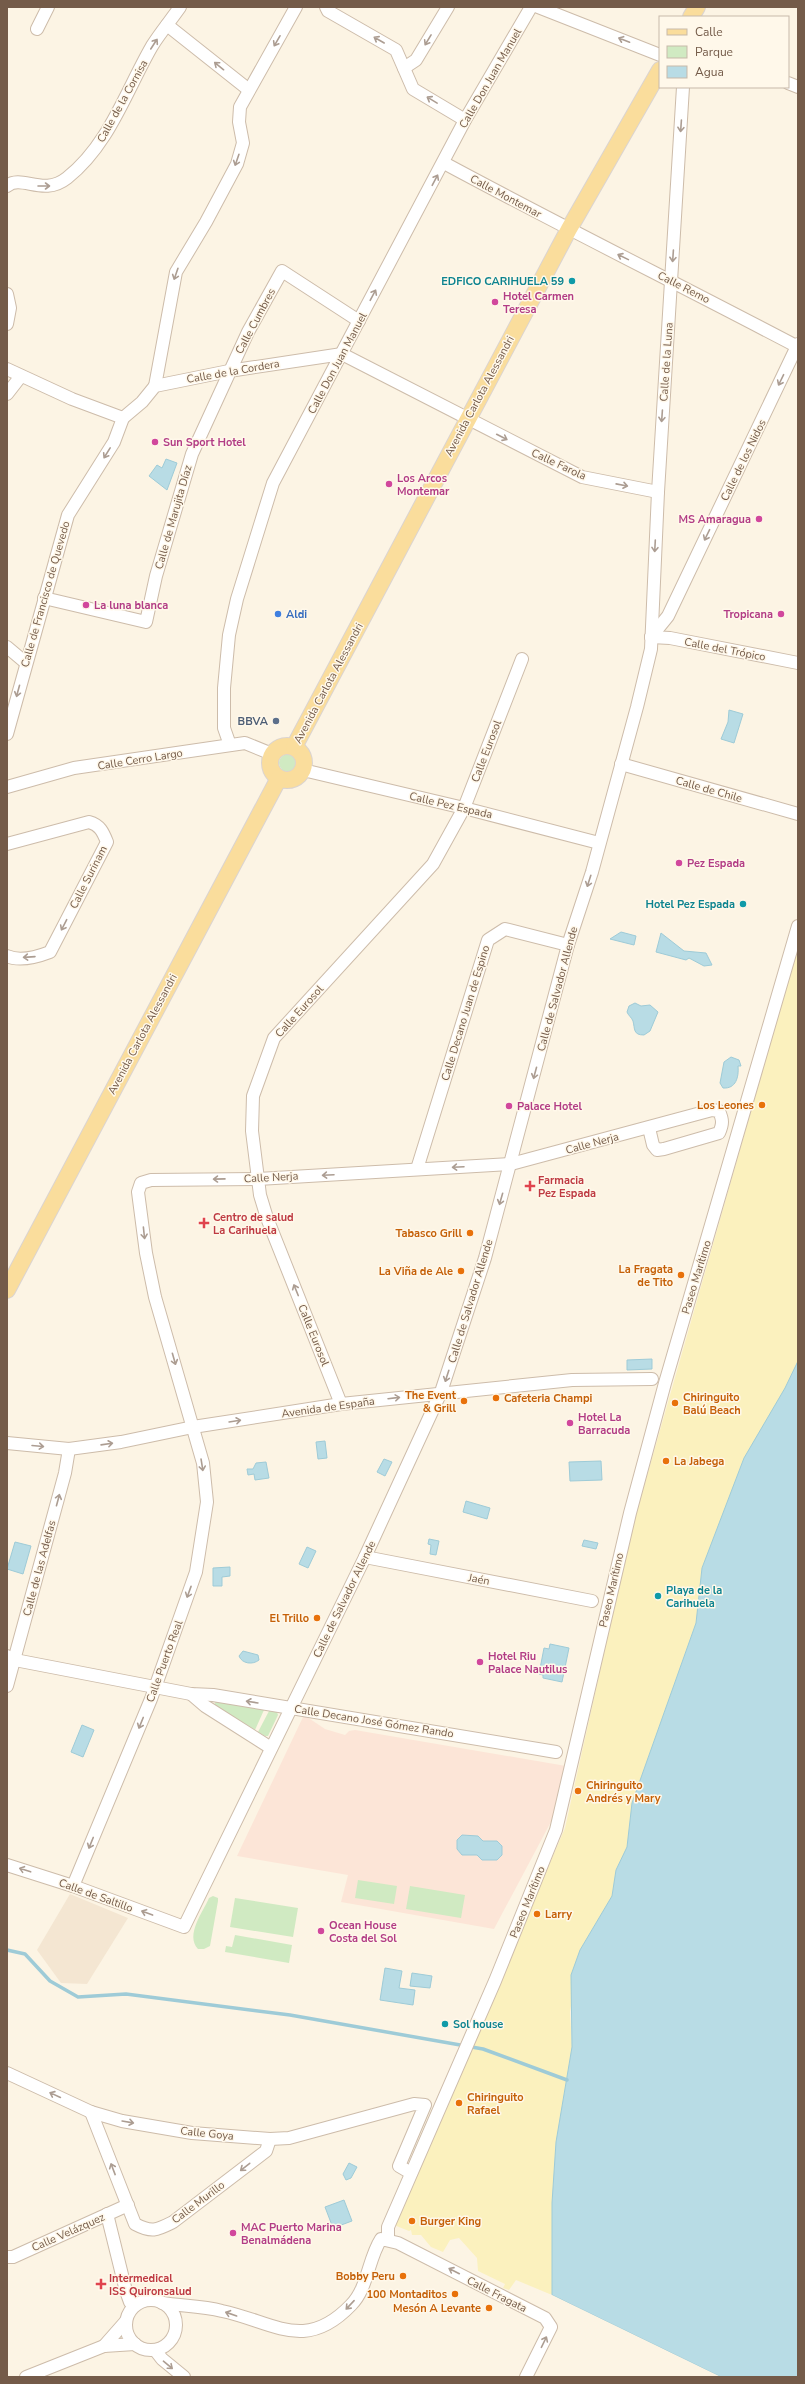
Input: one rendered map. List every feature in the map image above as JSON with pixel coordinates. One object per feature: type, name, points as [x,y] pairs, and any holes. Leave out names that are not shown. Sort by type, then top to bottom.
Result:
[{"type":"main road","points":[[692,16],[696,7]]},
{"type":"main road","name":"Avenida Carlota Alessandri","points":[[294,747],[569,229],[659,72]]},
{"type":"main road","points":[[282,746],[294,747],[303,755],[303,770],[299,776],[291,780],[279,778],[271,768],[272,754],[282,746]]},
{"type":"main road","name":"Avenida Carlota Alessandri","points":[[7,1290],[279,778]]},
{"type":"street","points":[[37,28],[48,7]]},
{"type":"street","name":"Calle de la Cornisa","points":[[7,186],[21,182],[49,187],[66,179],[87,159],[105,135],[153,46],[180,7]]},
{"type":"street","points":[[7,369],[72,399],[123,418],[142,402],[155,386],[176,272],[206,222],[237,164],[243,143],[239,122],[240,107],[296,7]]},
{"type":"street","points":[[404,68],[416,60],[448,7]]},
{"type":"street","name":"Calle Don Juan Manuel","points":[[230,745],[224,728],[224,688],[228,636],[237,599],[274,483],[444,163],[465,120],[531,7]]},
{"type":"street","points":[[538,7],[659,54]]},
{"type":"street","points":[[327,8],[396,50],[412,88],[465,120]]},
{"type":"street","points":[[167,25],[249,90]]},
{"type":"street","name":"Calle de la Luna","points":[[651,636],[658,492],[683,88]]},
{"type":"street","name":"Calle Montemar","points":[[444,163],[569,229]]},
{"type":"street","name":"Calle Remo","points":[[569,229],[798,346]]},
{"type":"street","name":"Calle Cumbres","points":[[229,371],[282,271],[360,321]]},
{"type":"street","points":[[7,294],[10,308],[7,324]]},
{"type":"street","name":"Calle de los Nidos","points":[[651,636],[668,616],[798,346]]},
{"type":"street","points":[[342,354],[467,419]]},
{"type":"street","name":"Calle de la Cordera","points":[[155,386],[229,371],[342,354]]},
{"type":"street","name":"Calle de Marujita Díaz","points":[[44,598],[146,622],[156,576],[192,454],[229,371]]},
{"type":"street","points":[[7,394],[21,376]]},
{"type":"street","name":"Calle de Francisco de Quevedo","points":[[7,734],[68,515],[114,442],[123,418]]},
{"type":"street","name":"Calle Farola","points":[[467,419],[582,477],[658,492]]},
{"type":"street","name":"Calle del Trópico","points":[[651,636],[670,638],[798,663]]},
{"type":"street","name":"Calle de Salvador Allende","points":[[184,1927],[365,1556],[441,1392],[485,1258],[568,945],[621,764],[651,649],[651,636]]},
{"type":"street","points":[[7,647],[26,663]]},
{"type":"street","name":"Calle Eurosol","points":[[341,1404],[267,1218],[260,1196],[252,1130],[253,1096],[274,1038],[433,864],[464,808],[522,659]]},
{"type":"street","name":"Calle Cerro Largo","points":[[7,787],[74,768],[245,743],[272,754]]},
{"type":"street","name":"Calle de Chile","points":[[621,764],[798,814]]},
{"type":"street","name":"Calle Pez Espada","points":[[303,770],[464,808],[599,843]]},
{"type":"street","name":"Calle Surinam","points":[[7,844],[89,822],[96,824],[103,831],[107,842],[50,952],[33,958],[9,960]]},
{"type":"street","name":"Paseo Marítimo","points":[[388,2240],[388,2228],[465,2051],[556,1830],[630,1513],[798,926]]},
{"type":"street","name":"Calle Decano Juan de Espino","points":[[417,1169],[488,940],[505,929],[568,945]]},
{"type":"street","name":"Calle Nerja","points":[[193,1427],[155,1297],[146,1253],[138,1192],[141,1182],[151,1180],[258,1179],[511,1164],[712,1110],[719,1111],[723,1118],[723,1125],[719,1133],[657,1150],[653,1145],[649,1128]]},
{"type":"street","name":"Avenida de España","points":[[7,1444],[68,1449],[121,1442],[193,1427],[341,1404],[441,1392],[572,1380],[652,1379]]},
{"type":"street","name":"Calle Puerto Real","points":[[73,1886],[155,1686],[196,1572],[205,1510],[203,1463],[193,1427]]},
{"type":"street","name":"Calle de las Adelfas","points":[[7,1686],[11,1658],[65,1473],[68,1449]]},
{"type":"street","name":"Jaén","points":[[365,1556],[592,1601]]},
{"type":"street","name":"Calle Decano José Gómez Rando","points":[[11,1658],[191,1694],[213,1695],[556,1752]]},
{"type":"street","name":"Calle Decano José Gómez Rando","points":[[191,1694],[205,1706],[271,1748]]},
{"type":"street","name":"Calle de Saltillo","points":[[7,1865],[73,1886],[184,1927]]},
{"type":"street","name":"Calle Goya","points":[[7,2072],[91,2112],[122,2122],[192,2133],[270,2139],[289,2138],[414,2104],[425,2105],[399,2166],[411,2173]]},
{"type":"street","name":"Calle Murillo","points":[[91,2112],[135,2224],[146,2230],[158,2230],[173,2222],[266,2151],[270,2139]]},
{"type":"street","name":"Calle Velázquez","points":[[7,2257],[13,2257],[128,2205]]},
{"type":"street","points":[[107,2214],[126,2291],[130,2302],[134,2306]]},
{"type":"street","points":[[104,2346],[126,2321],[134,2306],[148,2300],[223,2311],[271,2327],[302,2333],[326,2325],[352,2305],[366,2277],[375,2249],[381,2239],[388,2240]]},
{"type":"street","name":"Calle Fragata","points":[[388,2240],[398,2243],[545,2318],[551,2327],[526,2377]]},
{"type":"street","points":[[126,2321],[127,2334],[135,2344],[141,2348],[155,2350],[165,2346],[172,2339],[176,2329],[175,2319],[170,2309],[162,2303]]},
{"type":"street","points":[[26,2377],[104,2346],[135,2344]]},
{"type":"street","points":[[155,2350],[162,2360],[184,2377]]},
{"type":"shaded area","points":[[304,1715],[325,1729],[345,1735],[349,1731],[355,1730],[566,1766],[554,1816],[494,1929],[341,1902],[348,1875],[237,1856]]},
{"type":"shaded area","points":[[70,1894],[128,1918],[87,1984],[61,1983],[37,1950]]},
{"type":"green space","points":[[288,754],[294,757],[297,763],[294,769],[288,772],[282,769],[279,763],[282,757]]},
{"type":"green space","points":[[216,1701],[264,1710],[255,1730],[214,1705]]},
{"type":"green space","points":[[269,1711],[277,1712],[278,1715],[268,1736],[265,1736],[258,1732]]},
{"type":"green space","points":[[358,1880],[397,1886],[394,1904],[355,1898]]},
{"type":"green space","points":[[410,1886],[465,1895],[461,1918],[406,1909]]},
{"type":"green space","points":[[213,1896],[218,1898],[218,1901],[210,1946],[204,1949],[198,1949],[194,1943],[194,1930],[209,1898]]},
{"type":"green space","points":[[235,1898],[298,1908],[293,1937],[230,1927]]},
{"type":"green space","points":[[235,1935],[292,1945],[289,1963],[225,1952],[226,1946],[232,1947]]},
{"type":"sand","name":"Playa de la Carihuela","points":[[798,946],[798,1361],[702,1568],[696,1623],[632,1803],[627,1847],[616,1870],[612,1896],[580,1950],[570,2012],[572,2047],[556,2142],[552,2203],[552,2295],[516,2280],[509,2290],[503,2288],[505,2284],[478,2271],[477,2258],[459,2238],[450,2240],[443,2252],[431,2247],[421,2235],[412,2235],[411,2230],[409,2231],[394,2225],[565,1828],[631,1532]]},
{"type":"water","points":[[166,459],[177,463],[167,490],[149,476],[157,465],[162,468]]},
{"type":"water","points":[[729,710],[743,714],[734,743],[721,739],[728,722]]},
{"type":"water","points":[[621,932],[636,936],[634,945],[610,939]]},
{"type":"water","points":[[661,933],[684,951],[706,953],[712,965],[704,966],[689,958],[686,960],[656,952]]},
{"type":"water","points":[[635,1003],[641,1006],[650,1005],[658,1012],[650,1031],[644,1035],[636,1033],[633,1021],[627,1012],[629,1006]]},
{"type":"water","points":[[731,1057],[739,1060],[741,1066],[738,1066],[736,1082],[731,1087],[723,1088],[720,1083],[724,1062]]},
{"type":"water","points":[[652,1359],[652,1369],[627,1370],[627,1360]]},
{"type":"water","points":[[798,1361],[798,2377],[721,2377],[552,2295],[552,2203],[556,2142],[572,2047],[571,1975],[580,1950],[612,1896],[616,1870],[627,1847],[632,1803],[696,1623],[702,1568],[744,1458],[785,1388]]},
{"type":"water","points":[[325,1441],[327,1458],[318,1459],[316,1442]]},
{"type":"water","points":[[384,1459],[392,1462],[385,1476],[377,1472]]},
{"type":"water","points":[[601,1461],[602,1480],[570,1481],[569,1462]]},
{"type":"water","points":[[266,1462],[269,1478],[255,1480],[254,1474],[248,1475],[247,1469],[253,1469],[256,1463]]},
{"type":"water","points":[[466,1501],[490,1508],[487,1519],[463,1512]]},
{"type":"water","points":[[429,1539],[439,1541],[436,1555],[430,1554],[431,1545],[428,1544]]},
{"type":"water","points":[[584,1540],[598,1543],[596,1549],[582,1546]]},
{"type":"water","points":[[15,1542],[31,1546],[23,1574],[7,1569]]},
{"type":"water","points":[[307,1547],[316,1551],[308,1568],[299,1564]]},
{"type":"water","points":[[230,1567],[230,1576],[222,1577],[222,1586],[213,1586],[213,1568]]},
{"type":"water","points":[[550,1644],[569,1648],[562,1682],[543,1678],[543,1675],[539,1674],[544,1648],[549,1649]]},
{"type":"water","points":[[243,1651],[258,1655],[259,1660],[254,1663],[243,1661],[239,1656]]},
{"type":"water","points":[[82,1725],[94,1730],[83,1757],[71,1752]]},
{"type":"water","points":[[462,1835],[478,1836],[483,1841],[497,1841],[502,1846],[502,1855],[497,1860],[482,1860],[477,1855],[462,1855],[457,1849],[457,1840]]},
{"type":"water","points":[[385,1968],[402,1971],[399,1988],[415,1990],[413,2005],[380,2000]]},
{"type":"water","points":[[412,1973],[432,1976],[430,1988],[410,1986]]},
{"type":"water","points":[[349,2163],[357,2167],[351,2178],[346,2180],[343,2174]]},
{"type":"water","points":[[344,2200],[352,2221],[333,2228],[325,2207]]},
{"type":"pier","points":[[550,2294],[721,2377],[716,2377],[551,2297]]},
{"type":"waterway","points":[[7,1950],[25,1954],[50,1981],[78,1997],[126,1994],[290,2015],[483,2049],[567,2080]]},
{"type":"place","name":"EDFICO CARIHUELA 59","points":[[572,281]]},
{"type":"place","name":"Hotel Carmen Teresa","points":[[495,302]]},
{"type":"place","name":"Sun Sport Hotel","points":[[155,442]]},
{"type":"place","name":"Los Arcos Montemar","points":[[389,484]]},
{"type":"place","name":"MS Amaragua","points":[[759,519]]},
{"type":"place","name":"La luna blanca","points":[[86,605]]},
{"type":"place","name":"Aldi","points":[[278,614]]},
{"type":"place","name":"Tropicana","points":[[781,614]]},
{"type":"place","name":"BBVA","points":[[276,721]]},
{"type":"place","name":"Pez Espada","points":[[679,863]]},
{"type":"place","name":"Hotel Pez Espada","points":[[743,904]]},
{"type":"place","name":"Los Leones","points":[[762,1105]]},
{"type":"place","name":"Palace Hotel","points":[[509,1106]]},
{"type":"place","name":"Farmacia Pez Espada","points":[[530,1186]]},
{"type":"place","name":"Centro de salud La Carihuela","points":[[204,1223]]},
{"type":"place","name":"Tabasco Grill","points":[[470,1233]]},
{"type":"place","name":"La Viña de Ale","points":[[461,1271]]},
{"type":"place","name":"La Fragata de Tito","points":[[681,1275]]},
{"type":"place","name":"Cafeteria Champi","points":[[496,1398]]},
{"type":"place","name":"The Event & Grill","points":[[464,1401]]},
{"type":"place","name":"Chiringuito Balú Beach","points":[[675,1403]]},
{"type":"place","name":"Hotel La Barracuda","points":[[570,1423]]},
{"type":"place","name":"La Jabega","points":[[666,1461]]},
{"type":"place","name":"Playa de la Carihuela","points":[[658,1596]]},
{"type":"place","name":"El Trillo","points":[[317,1618]]},
{"type":"place","name":"Hotel Riu Palace Nautilus","points":[[480,1662]]},
{"type":"place","name":"Chiringuito Andrés y Mary","points":[[578,1791]]},
{"type":"place","name":"Larry","points":[[537,1914]]},
{"type":"place","name":"Ocean House Costa del Sol","points":[[321,1931]]},
{"type":"place","name":"Sol house","points":[[445,2024]]},
{"type":"place","name":"Chiringuito Rafael","points":[[459,2103]]},
{"type":"place","name":"Burger King","points":[[412,2221]]},
{"type":"place","name":"MAC Puerto Marina Benalmádena","points":[[233,2233]]},
{"type":"place","name":"Bobby Peru","points":[[403,2276]]},
{"type":"place","name":"Intermedical ISS Quironsalud","points":[[101,2284]]},
{"type":"place","name":"100 Montaditos","points":[[455,2294]]},
{"type":"place","name":"Mesón A Levante","points":[[489,2308]]}]
